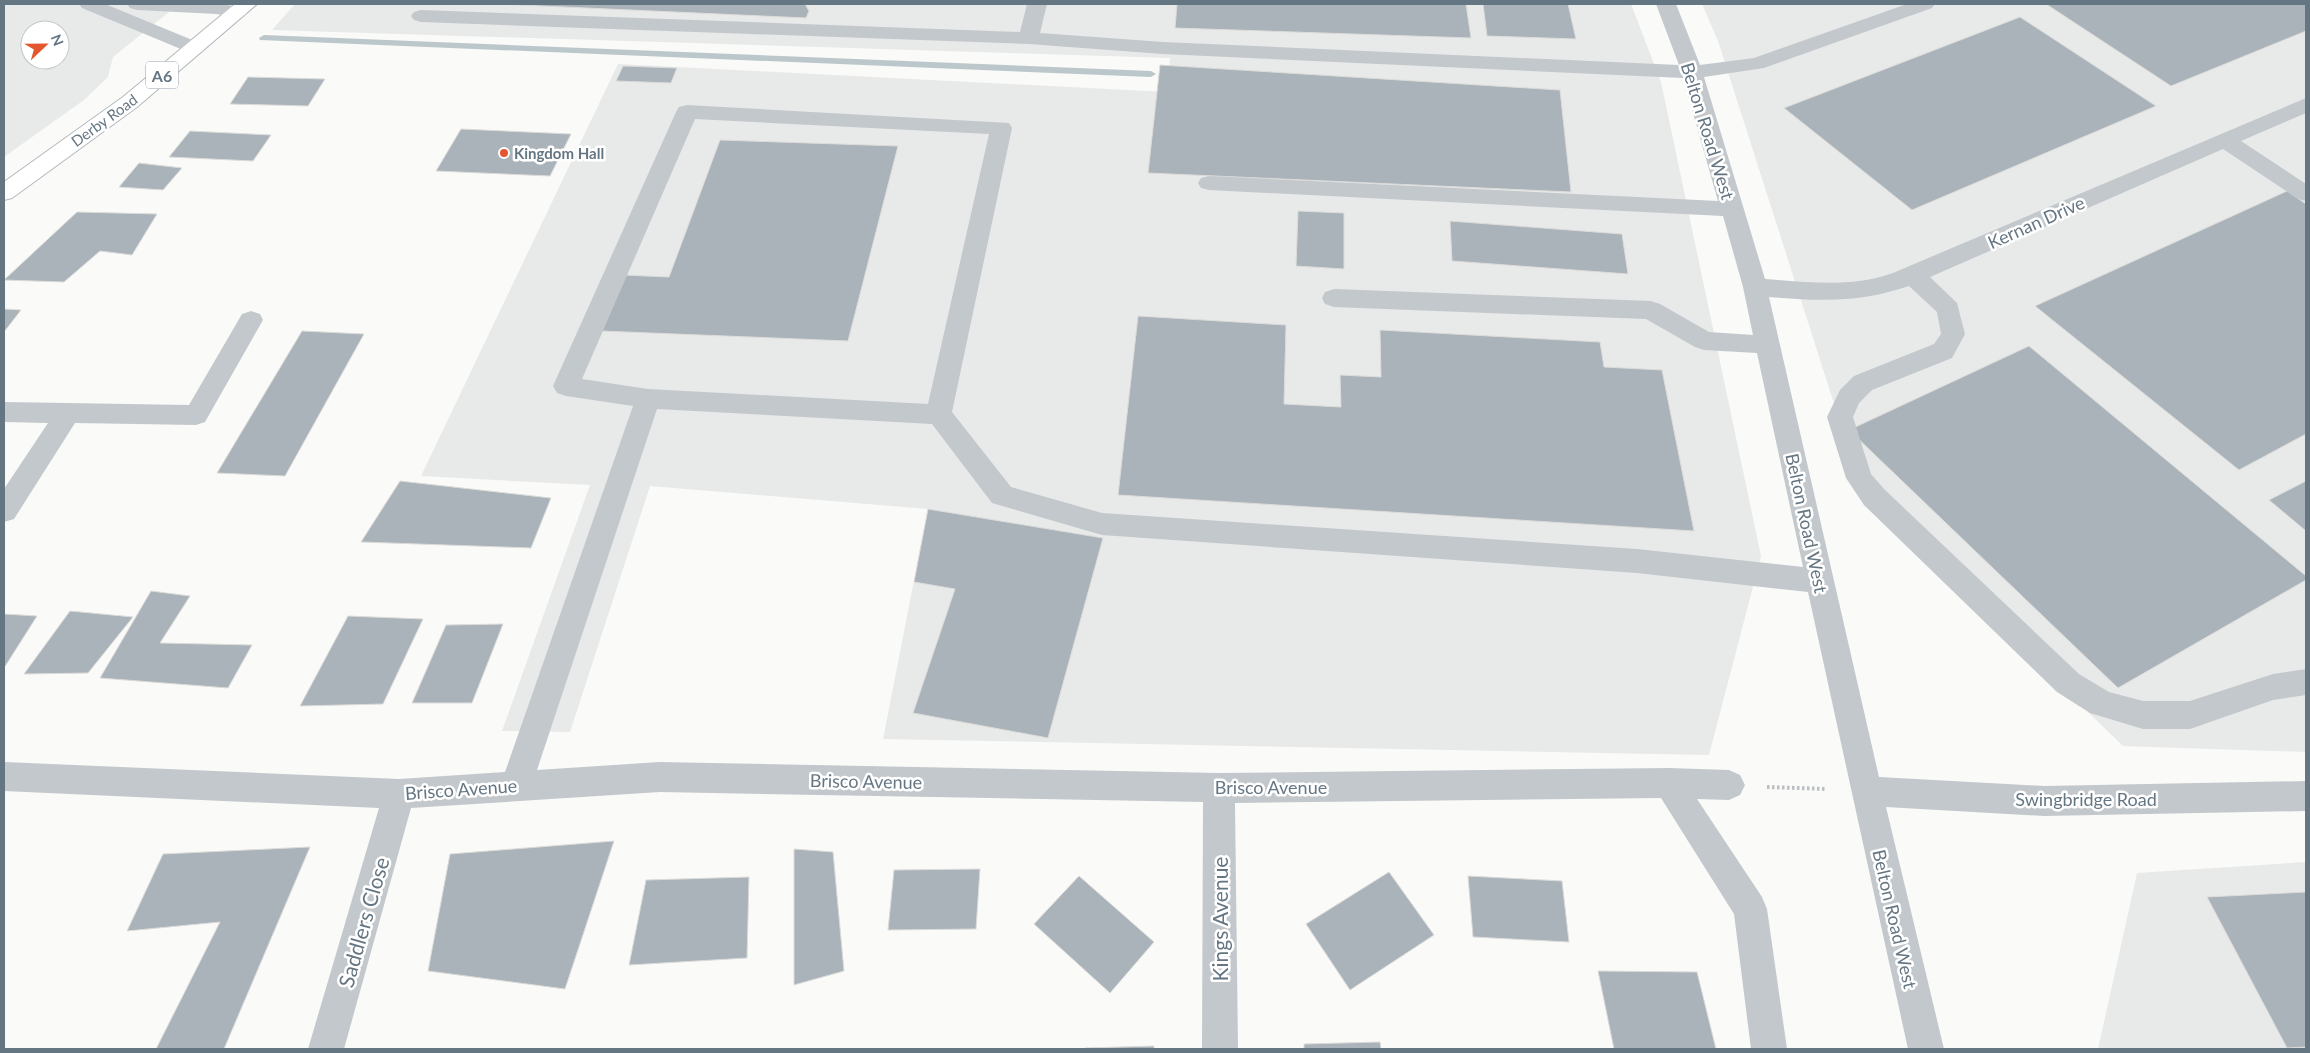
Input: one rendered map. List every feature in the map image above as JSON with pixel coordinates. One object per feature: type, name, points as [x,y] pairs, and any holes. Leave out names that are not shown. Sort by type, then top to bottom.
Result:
[{"type":"highway","name":"Derby Road","points":[[4,193],[130,102],[242,8]]},
{"type":"street","points":[[89,4],[194,48]]},
{"type":"street","points":[[144,4],[242,8]]},
{"type":"street","points":[[1029,38],[1037,4]]},
{"type":"street","name":"Belton Road West","points":[[1666,4],[1692,72],[1755,287],[1866,791],[1926,1049]]},
{"type":"street","points":[[421,16],[1029,38],[1173,49],[1692,72],[1757,64],[1924,4]]},
{"type":"street","name":"Kernan Drive","points":[[1755,287],[1833,291],[1862,290],[1890,284],[2306,105]]},
{"type":"street","points":[[939,414],[1001,128],[687,112],[566,386],[648,399],[939,414],[1002,495],[1102,524],[1637,561],[1820,581]]},
{"type":"street","points":[[2224,140],[2306,194]]},
{"type":"street","points":[[1209,183],[1732,209]]},
{"type":"street","points":[[1913,275],[1948,309],[1953,334],[1943,351],[1863,383],[1849,397],[1840,417],[1859,478],[1874,497],[2068,683],[2102,703],[2143,715],[2190,715],[2273,688],[2306,682]]},
{"type":"street","points":[[1334,298],[1651,310],[1704,341],[1768,345]]},
{"type":"street","points":[[4,412],[196,415],[251,320]]},
{"type":"street","points":[[516,785],[648,399]]},
{"type":"street","points":[[4,510],[68,413]]},
{"type":"street","name":"Brisco Avenue","points":[[4,776],[399,794],[660,777],[1219,788],[1669,783],[1729,785]]},
{"type":"street","points":[[1669,783],[1750,909],[1769,1049]]},
{"type":"street","name":"Kings Avenue","points":[[1219,788],[1220,1049]]},
{"type":"street","name":"Swingbridge Road","points":[[1866,791],[2044,801],[2306,796]]},
{"type":"street","name":"Saddlers Close","points":[[326,1049],[399,794]]},
{"type":"path","points":[[1729,785],[1866,791]]},
{"type":"shaded area","points":[[4,4],[179,4],[113,57],[108,77],[84,100],[4,157]]},
{"type":"shaded area","points":[[295,4],[1631,4],[1661,82],[1761,556],[1709,755],[883,739],[928,509],[650,486],[570,732],[502,731],[590,485],[421,476],[618,64],[1167,92],[1170,58],[272,30]]},
{"type":"shaded area","points":[[1702,4],[2306,4],[2306,752],[2123,746],[1863,494],[1718,41]]},
{"type":"shaded area","points":[[2306,862],[2306,1049],[2098,1049],[2137,873]]},
{"type":"building","points":[[498,4],[805,4],[809,11],[806,18]]},
{"type":"building","points":[[1177,4],[1466,4],[1471,38],[1175,28]]},
{"type":"building","points":[[1483,4],[1568,4],[1576,39],[1487,36]]},
{"type":"building","points":[[2046,4],[2306,4],[2306,31],[2171,86]]},
{"type":"building","points":[[2020,17],[2156,106],[1912,210],[1784,108]]},
{"type":"building","points":[[1160,65],[1560,90],[1571,192],[1148,173]]},
{"type":"building","points":[[623,66],[677,68],[671,83],[616,81]]},
{"type":"building","points":[[248,77],[325,79],[308,106],[230,104]]},
{"type":"building","name":"Kingdom Hall","points":[[461,129],[571,134],[550,176],[436,171]]},
{"type":"building","points":[[190,131],[271,135],[253,161],[169,157]]},
{"type":"building","points":[[720,140],[898,146],[848,341],[601,331],[623,275],[669,277]]},
{"type":"building","points":[[139,163],[182,168],[163,190],[119,187]]},
{"type":"building","points":[[2287,191],[2306,204],[2306,434],[2239,470],[2035,306]]},
{"type":"building","points":[[1298,211],[1344,213],[1344,269],[1296,266]]},
{"type":"building","points":[[77,212],[157,214],[132,255],[100,251],[64,282],[4,280]]},
{"type":"building","points":[[1450,221],[1622,234],[1628,274],[1452,261]]},
{"type":"building","points":[[4,309],[21,310],[4,332]]},
{"type":"building","points":[[1138,316],[1286,325],[1284,404],[1341,407],[1340,375],[1381,377],[1380,330],[1600,342],[1604,367],[1662,370],[1694,531],[1118,495]]},
{"type":"building","points":[[302,331],[364,334],[285,476],[217,473]]},
{"type":"building","points":[[2029,346],[2306,576],[2306,580],[2118,688],[1849,430]]},
{"type":"building","points":[[400,481],[551,498],[531,548],[361,542]]},
{"type":"building","points":[[2306,481],[2306,531],[2269,500]]},
{"type":"building","points":[[928,509],[1103,538],[1048,738],[913,713],[955,589],[914,582]]},
{"type":"building","points":[[151,591],[190,596],[160,643],[252,645],[228,688],[100,678]]},
{"type":"building","points":[[70,611],[133,617],[88,673],[24,674]]},
{"type":"building","points":[[4,614],[37,616],[4,668]]},
{"type":"building","points":[[348,616],[423,619],[383,704],[300,706]]},
{"type":"building","points":[[503,624],[472,703],[412,703],[446,625]]},
{"type":"building","points":[[614,841],[565,989],[428,971],[450,854]]},
{"type":"building","points":[[310,847],[224,1049],[156,1049],[220,922],[127,931],[163,854]]},
{"type":"building","points":[[794,849],[833,852],[844,971],[794,985]]},
{"type":"building","points":[[980,869],[976,929],[888,930],[894,870]]},
{"type":"building","points":[[1389,872],[1434,935],[1350,990],[1306,924]]},
{"type":"building","points":[[1079,876],[1154,942],[1110,993],[1034,924]]},
{"type":"building","points":[[1468,876],[1562,881],[1569,942],[1473,937]]},
{"type":"building","points":[[749,877],[747,958],[629,965],[646,880]]},
{"type":"building","points":[[2306,892],[2306,1047],[2287,1048],[2207,897]]},
{"type":"building","points":[[1598,971],[1697,972],[1716,1049],[1614,1049]]},
{"type":"building","points":[[1380,1042],[1381,1049],[1304,1049],[1304,1044]]},
{"type":"building","points":[[1154,1046],[1154,1049],[1085,1049],[1085,1048]]},
{"type":"waterway","points":[[264,38],[1151,74]]},
{"type":"place","name":"Kingdom Hall","points":[[504,153]]}]
